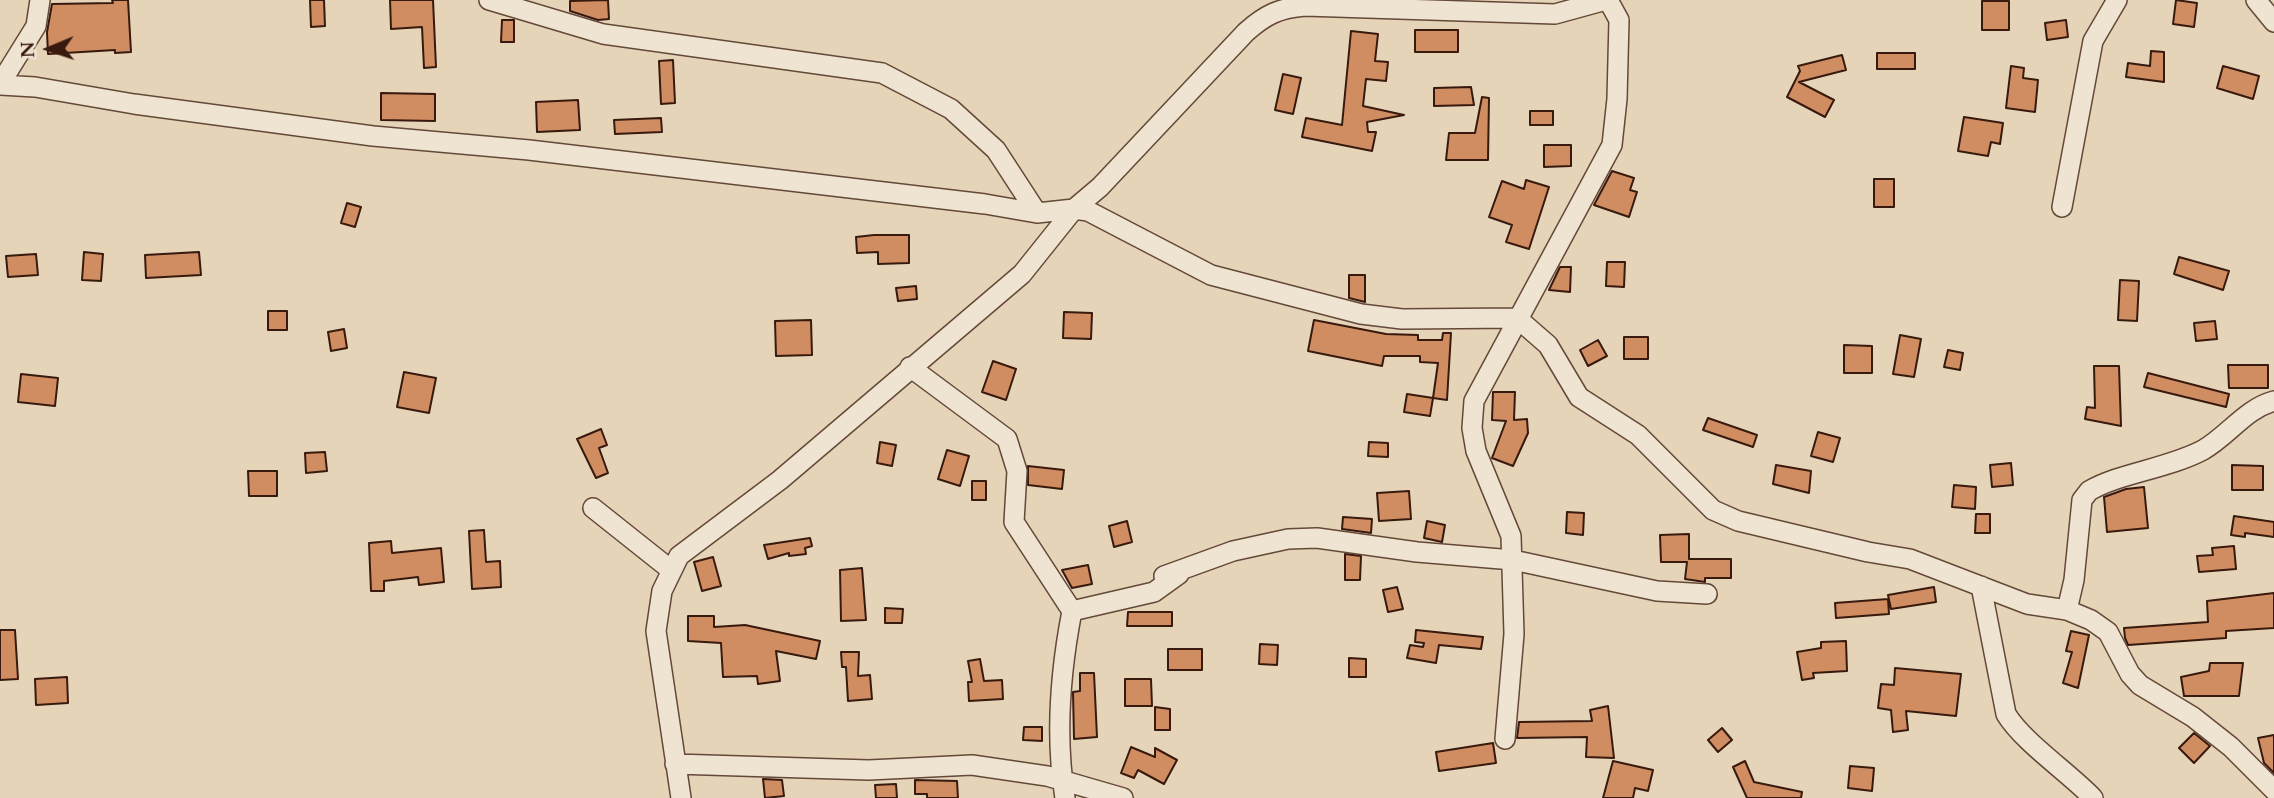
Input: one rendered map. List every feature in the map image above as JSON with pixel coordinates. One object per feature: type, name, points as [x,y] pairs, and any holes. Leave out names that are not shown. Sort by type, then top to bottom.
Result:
[{"type":"street","points":[[40,0],[41,11],[36,26],[0,85],[35,87],[134,104],[373,136],[529,150],[985,204],[1037,214],[1074,209],[1100,216],[1211,275],[1304,301],[1375,316],[1517,318],[1548,345],[1579,397],[1638,435],[1713,510],[1738,521],[1868,552],[1910,559],[2027,604],[2067,610],[2108,632],[2130,674],[2140,685],[2193,717],[2231,747],[2274,790]]},
{"type":"street","points":[[489,0],[603,34],[882,73],[951,109],[996,150],[1037,214]]},
{"type":"street","points":[[681,798],[656,631],[662,590],[679,556],[780,480],[1021,274],[1074,209],[1100,187],[1246,32],[1267,14],[1284,8],[1305,6],[1555,14],[1607,0],[1619,20],[1617,99],[1612,145],[1474,401],[1472,428],[1484,472],[1507,521],[1513,560],[1514,634],[1505,739]]},
{"type":"street","points":[[2062,207],[2093,41],[2117,0]]},
{"type":"street","points":[[2256,0],[2274,22]]},
{"type":"street","points":[[910,367],[1007,439],[1017,471],[1014,522],[1072,611],[1064,654],[1060,709],[1058,751],[1063,790]]},
{"type":"street","points":[[2067,610],[2074,580],[2082,500],[2089,491],[2167,467],[2204,449],[2230,431],[2248,412],[2274,401]]},
{"type":"street","points":[[593,508],[671,570]]},
{"type":"street","points":[[1164,576],[1191,565],[1260,545],[1317,538],[1417,552],[1513,560],[1657,591],[1707,594]]},
{"type":"street","points":[[1072,611],[1154,592],[1191,565]]},
{"type":"street","points":[[1981,586],[2006,714],[2015,730],[2094,798]]},
{"type":"street","points":[[676,764],[869,770],[972,765],[1063,790],[1123,798]]},
{"type":"building","points":[[112,0],[128,0],[131,52],[115,53],[115,50],[48,54],[47,32],[52,4],[113,3]]},
{"type":"building","points":[[310,0],[324,0],[325,26],[311,27]]},
{"type":"building","points":[[390,0],[433,0],[436,67],[424,68],[422,27],[391,29]]},
{"type":"building","points":[[608,0],[609,19],[598,20],[570,11],[570,1]]},
{"type":"building","points":[[2176,0],[2197,3],[2194,27],[2173,24]]},
{"type":"building","points":[[1982,1],[2009,1],[2009,30],[1982,30]]},
{"type":"building","points":[[502,20],[514,20],[514,42],[501,42]]},
{"type":"building","points":[[2066,20],[2068,37],[2047,40],[2045,23]]},
{"type":"building","points":[[1415,30],[1458,30],[1458,52],[1415,52]]},
{"type":"building","points":[[1351,31],[1378,34],[1375,61],[1388,62],[1386,81],[1366,79],[1363,106],[1404,115],[1367,122],[1368,132],[1376,132],[1372,151],[1302,137],[1306,118],[1342,125]]},
{"type":"building","points":[[2151,51],[2164,52],[2164,82],[2126,77],[2128,63],[2150,66]]},
{"type":"building","points":[[1877,53],[1915,53],[1915,69],[1877,69]]},
{"type":"building","points":[[1842,55],[1846,70],[1799,82],[1834,100],[1825,117],[1787,97],[1800,71],[1798,66]]},
{"type":"building","points":[[673,60],[675,103],[661,104],[659,61]]},
{"type":"building","points":[[2011,66],[2024,68],[2023,78],[2038,80],[2035,112],[2006,108]]},
{"type":"building","points":[[2223,66],[2259,76],[2253,99],[2217,88]]},
{"type":"building","points":[[1283,74],[1301,78],[1293,114],[1275,110]]},
{"type":"building","points":[[1471,87],[1474,105],[1434,106],[1434,88]]},
{"type":"building","points":[[381,93],[435,94],[435,121],[381,120]]},
{"type":"building","points":[[1482,97],[1489,98],[1488,160],[1446,160],[1449,133],[1475,133]]},
{"type":"building","points":[[578,100],[580,130],[537,132],[536,102]]},
{"type":"building","points":[[1530,111],[1553,111],[1553,125],[1530,125]]},
{"type":"building","points":[[1964,117],[2003,123],[2000,144],[1991,142],[1988,156],[1958,151]]},
{"type":"building","points":[[661,118],[662,132],[615,134],[614,120]]},
{"type":"building","points":[[1544,145],[1571,145],[1571,166],[1544,167]]},
{"type":"building","points":[[1612,171],[1634,178],[1630,190],[1637,192],[1629,217],[1594,205]]},
{"type":"building","points":[[1874,179],[1894,179],[1894,207],[1874,207]]},
{"type":"building","points":[[1526,180],[1549,187],[1529,249],[1506,242],[1512,225],[1489,217],[1502,181],[1524,189]]},
{"type":"building","points":[[347,203],[361,207],[355,227],[341,223]]},
{"type":"building","points":[[909,235],[909,263],[878,264],[878,252],[857,253],[856,237]]},
{"type":"building","points":[[84,252],[103,254],[101,281],[82,280]]},
{"type":"building","points":[[199,252],[201,275],[146,278],[145,255]]},
{"type":"building","points":[[36,254],[38,275],[8,277],[6,256]]},
{"type":"building","points":[[2179,257],[2229,271],[2223,290],[2174,274]]},
{"type":"building","points":[[1607,262],[1625,262],[1624,287],[1606,286]]},
{"type":"building","points":[[1560,267],[1571,267],[1570,292],[1549,290]]},
{"type":"building","points":[[1349,275],[1365,275],[1365,302],[1349,298]]},
{"type":"building","points":[[2120,280],[2139,281],[2137,321],[2118,320]]},
{"type":"building","points":[[916,286],[917,299],[898,301],[896,288]]},
{"type":"building","points":[[268,311],[287,311],[287,330],[268,330]]},
{"type":"building","points":[[1064,312],[1092,313],[1091,339],[1063,338]]},
{"type":"building","points":[[811,320],[812,355],[776,356],[775,321]]},
{"type":"building","points":[[1314,320],[1386,334],[1418,335],[1418,340],[1442,340],[1443,333],[1451,333],[1447,400],[1433,398],[1438,363],[1420,362],[1420,356],[1384,356],[1382,366],[1308,351]]},
{"type":"building","points":[[2215,321],[2217,339],[2196,341],[2194,323]]},
{"type":"building","points":[[344,329],[347,348],[331,351],[328,332]]},
{"type":"building","points":[[1900,335],[1921,339],[1914,377],[1893,374]]},
{"type":"building","points":[[1624,337],[1648,337],[1648,359],[1624,359]]},
{"type":"building","points":[[1598,340],[1607,356],[1588,366],[1580,350]]},
{"type":"building","points":[[1844,345],[1872,346],[1872,373],[1844,373]]},
{"type":"building","points":[[1948,350],[1963,353],[1960,370],[1944,367]]},
{"type":"building","points":[[993,361],[1016,369],[1006,400],[982,392]]},
{"type":"building","points":[[2228,365],[2268,365],[2268,388],[2229,388]]},
{"type":"building","points":[[2094,366],[2119,366],[2121,426],[2085,419],[2087,407],[2095,408]]},
{"type":"building","points":[[404,372],[436,378],[429,413],[397,407]]},
{"type":"building","points":[[2148,373],[2229,394],[2226,407],[2144,387]]},
{"type":"building","points":[[21,374],[58,378],[55,406],[18,402]]},
{"type":"building","points":[[1493,392],[1515,392],[1514,420],[1527,419],[1528,433],[1513,466],[1492,458],[1506,421],[1492,420]]},
{"type":"building","points":[[1407,394],[1433,398],[1430,416],[1404,412]]},
{"type":"building","points":[[1708,418],[1757,435],[1753,447],[1703,430]]},
{"type":"building","points":[[601,429],[607,445],[599,448],[608,473],[596,478],[577,439]]},
{"type":"building","points":[[1818,432],[1840,438],[1833,462],[1811,456]]},
{"type":"building","points":[[880,442],[896,445],[892,466],[877,463]]},
{"type":"building","points":[[1369,442],[1388,443],[1388,457],[1368,456]]},
{"type":"building","points":[[947,450],[969,456],[960,486],[938,479]]},
{"type":"building","points":[[325,452],[327,471],[306,473],[305,453]]},
{"type":"building","points":[[2011,463],[2013,485],[1992,487],[1990,465]]},
{"type":"building","points":[[1776,465],[1811,471],[1809,493],[1773,484]]},
{"type":"building","points":[[2232,465],[2263,466],[2263,490],[2232,490]]},
{"type":"building","points":[[1028,466],[1064,470],[1062,489],[1028,485]]},
{"type":"building","points":[[248,471],[277,471],[277,496],[249,496]]},
{"type":"building","points":[[972,481],[986,481],[986,500],[972,500]]},
{"type":"building","points":[[1954,485],[1976,487],[1975,509],[1952,507]]},
{"type":"building","points":[[2144,487],[2148,528],[2107,532],[2104,497],[2126,489]]},
{"type":"building","points":[[1409,491],[1411,519],[1379,521],[1377,493]]},
{"type":"building","points":[[1567,512],[1584,513],[1583,535],[1566,533]]},
{"type":"building","points":[[1976,514],[1990,514],[1990,533],[1975,533]]},
{"type":"building","points":[[2234,516],[2274,522],[2274,537],[2245,533],[2245,537],[2231,535]]},
{"type":"building","points":[[1343,517],[1372,519],[1371,533],[1342,529]]},
{"type":"building","points":[[1127,521],[1132,542],[1114,547],[1109,526]]},
{"type":"building","points":[[1427,521],[1445,525],[1442,542],[1424,538]]},
{"type":"building","points":[[484,530],[486,562],[500,561],[501,587],[472,589],[469,531]]},
{"type":"building","points":[[1689,534],[1689,559],[1731,559],[1731,578],[1705,578],[1705,582],[1685,579],[1687,562],[1661,562],[1660,535]]},
{"type":"building","points":[[810,538],[812,546],[805,548],[806,554],[789,556],[789,553],[768,559],[764,545]]},
{"type":"building","points":[[391,541],[392,553],[441,548],[444,582],[419,585],[418,577],[384,581],[384,591],[371,591],[369,543]]},
{"type":"building","points":[[2234,546],[2236,569],[2199,572],[2197,556],[2213,555],[2212,548]]},
{"type":"building","points":[[1345,554],[1361,556],[1360,580],[1345,580]]},
{"type":"building","points":[[713,557],[721,586],[702,591],[694,562]]},
{"type":"building","points":[[1088,565],[1092,584],[1072,588],[1062,570]]},
{"type":"building","points":[[862,568],[866,620],[841,621],[840,570]]},
{"type":"building","points":[[1397,587],[1403,609],[1388,612],[1383,590]]},
{"type":"building","points":[[1934,587],[1936,602],[1891,609],[1888,595]]},
{"type":"building","points":[[2274,593],[2274,628],[2226,631],[2226,638],[2128,645],[2125,638],[2124,628],[2208,622],[2207,601]]},
{"type":"building","points":[[1888,599],[1889,614],[1836,618],[1835,603]]},
{"type":"building","points":[[885,608],[903,609],[902,623],[885,623]]},
{"type":"building","points":[[1128,612],[1172,612],[1172,626],[1127,626]]},
{"type":"building","points":[[688,616],[714,616],[714,627],[745,625],[820,641],[816,659],[776,651],[780,681],[758,684],[757,676],[723,677],[721,643],[688,641]]},
{"type":"building","points":[[0,630],[15,630],[18,679],[0,680]]},
{"type":"building","points":[[1416,630],[1483,637],[1481,649],[1439,645],[1436,663],[1407,658],[1410,645],[1423,647],[1424,643],[1415,642]]},
{"type":"building","points":[[2071,631],[2089,635],[2078,688],[2063,683],[2072,652],[2066,651]]},
{"type":"building","points":[[1846,641],[1847,671],[1813,673],[1814,678],[1802,680],[1797,652],[1821,648],[1821,642]]},
{"type":"building","points":[[1260,644],[1278,645],[1277,665],[1259,664]]},
{"type":"building","points":[[1168,649],[1202,649],[1202,670],[1168,670]]},
{"type":"building","points":[[841,652],[859,652],[858,676],[870,675],[872,699],[848,701],[846,667],[842,667]]},
{"type":"building","points":[[1349,658],[1366,659],[1366,677],[1349,677]]},
{"type":"building","points":[[980,659],[984,681],[1002,680],[1003,699],[969,701],[968,682],[972,682],[968,661]]},
{"type":"building","points":[[2210,663],[2243,663],[2239,696],[2184,696],[2181,677],[2209,671]]},
{"type":"building","points":[[1895,668],[1961,674],[1956,716],[1906,711],[1908,730],[1893,732],[1891,710],[1878,708],[1881,684],[1894,685]]},
{"type":"building","points":[[1080,673],[1094,673],[1097,737],[1074,739],[1073,692],[1080,691]]},
{"type":"building","points":[[67,677],[68,703],[36,705],[35,679]]},
{"type":"building","points":[[1125,679],[1151,679],[1152,706],[1125,706]]},
{"type":"building","points":[[1608,706],[1614,758],[1586,757],[1587,737],[1517,738],[1519,722],[1592,721],[1590,710]]},
{"type":"building","points":[[1155,707],[1170,709],[1170,730],[1155,730]]},
{"type":"building","points":[[1024,727],[1042,727],[1042,741],[1023,740]]},
{"type":"building","points":[[1722,728],[1732,740],[1718,752],[1708,740]]},
{"type":"building","points":[[2194,733],[2210,746],[2194,763],[2179,748]]},
{"type":"building","points":[[2274,735],[2274,773],[2264,763],[2258,738]]},
{"type":"building","points":[[1493,743],[1496,763],[1439,771],[1436,752]]},
{"type":"building","points":[[1131,747],[1155,757],[1155,748],[1177,760],[1164,784],[1138,770],[1134,778],[1121,773]]},
{"type":"building","points":[[1613,761],[1653,770],[1648,791],[1635,788],[1633,798],[1603,798]]},
{"type":"building","points":[[1745,761],[1754,782],[1802,792],[1801,798],[1747,798],[1733,767]]},
{"type":"building","points":[[1850,766],[1874,768],[1872,791],[1848,788]]},
{"type":"building","points":[[763,779],[782,780],[784,796],[765,798]]},
{"type":"building","points":[[915,780],[957,781],[958,798],[927,798],[927,794],[915,794]]},
{"type":"building","points":[[896,784],[897,798],[876,798],[875,785]]}]
